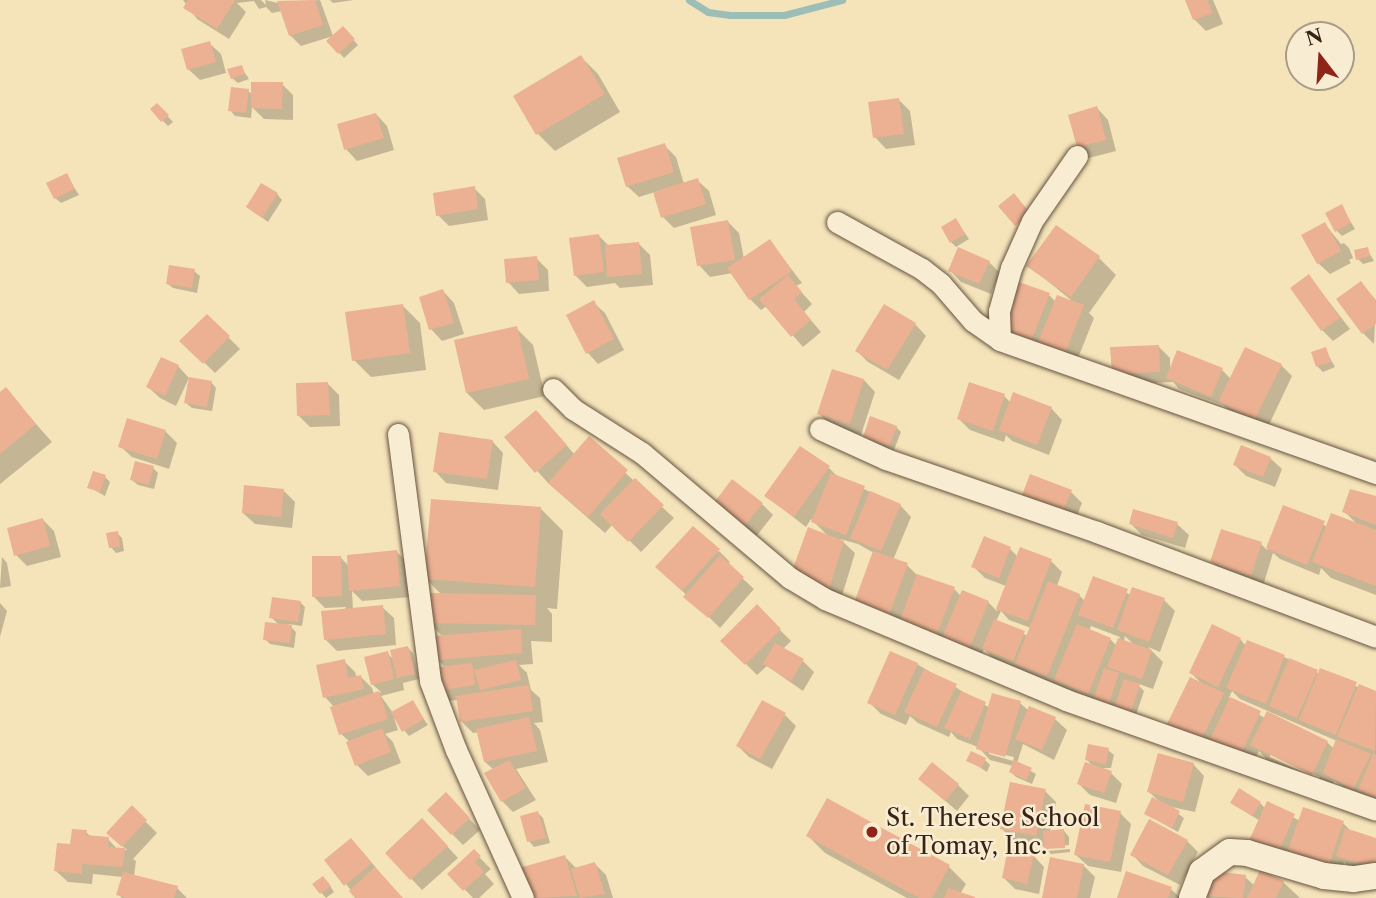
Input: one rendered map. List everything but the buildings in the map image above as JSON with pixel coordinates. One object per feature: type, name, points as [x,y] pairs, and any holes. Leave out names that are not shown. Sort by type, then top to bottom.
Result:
[{"type":"street","points":[[1000,340],[999,311],[1011,268],[1032,221],[1077,156]]},
{"type":"street","points":[[838,222],[942,284],[973,321],[1000,340],[1376,473]]},
{"type":"street","points":[[553,389],[573,409],[642,453],[790,578],[825,598],[1066,700],[1376,810]]},
{"type":"street","points":[[820,429],[887,459],[1097,532],[1376,638]]},
{"type":"street","points":[[398,434],[430,681],[456,750],[523,898]]},
{"type":"street","points":[[1192,898],[1202,872],[1230,852],[1247,853],[1324,876],[1354,880],[1376,876]]},
{"type":"waterway","points":[[689,0],[708,12],[730,15],[784,15],[842,0]]},
{"type":"place","name":"St. Therese School of Tomay, Inc.","points":[[872,832]]}]
